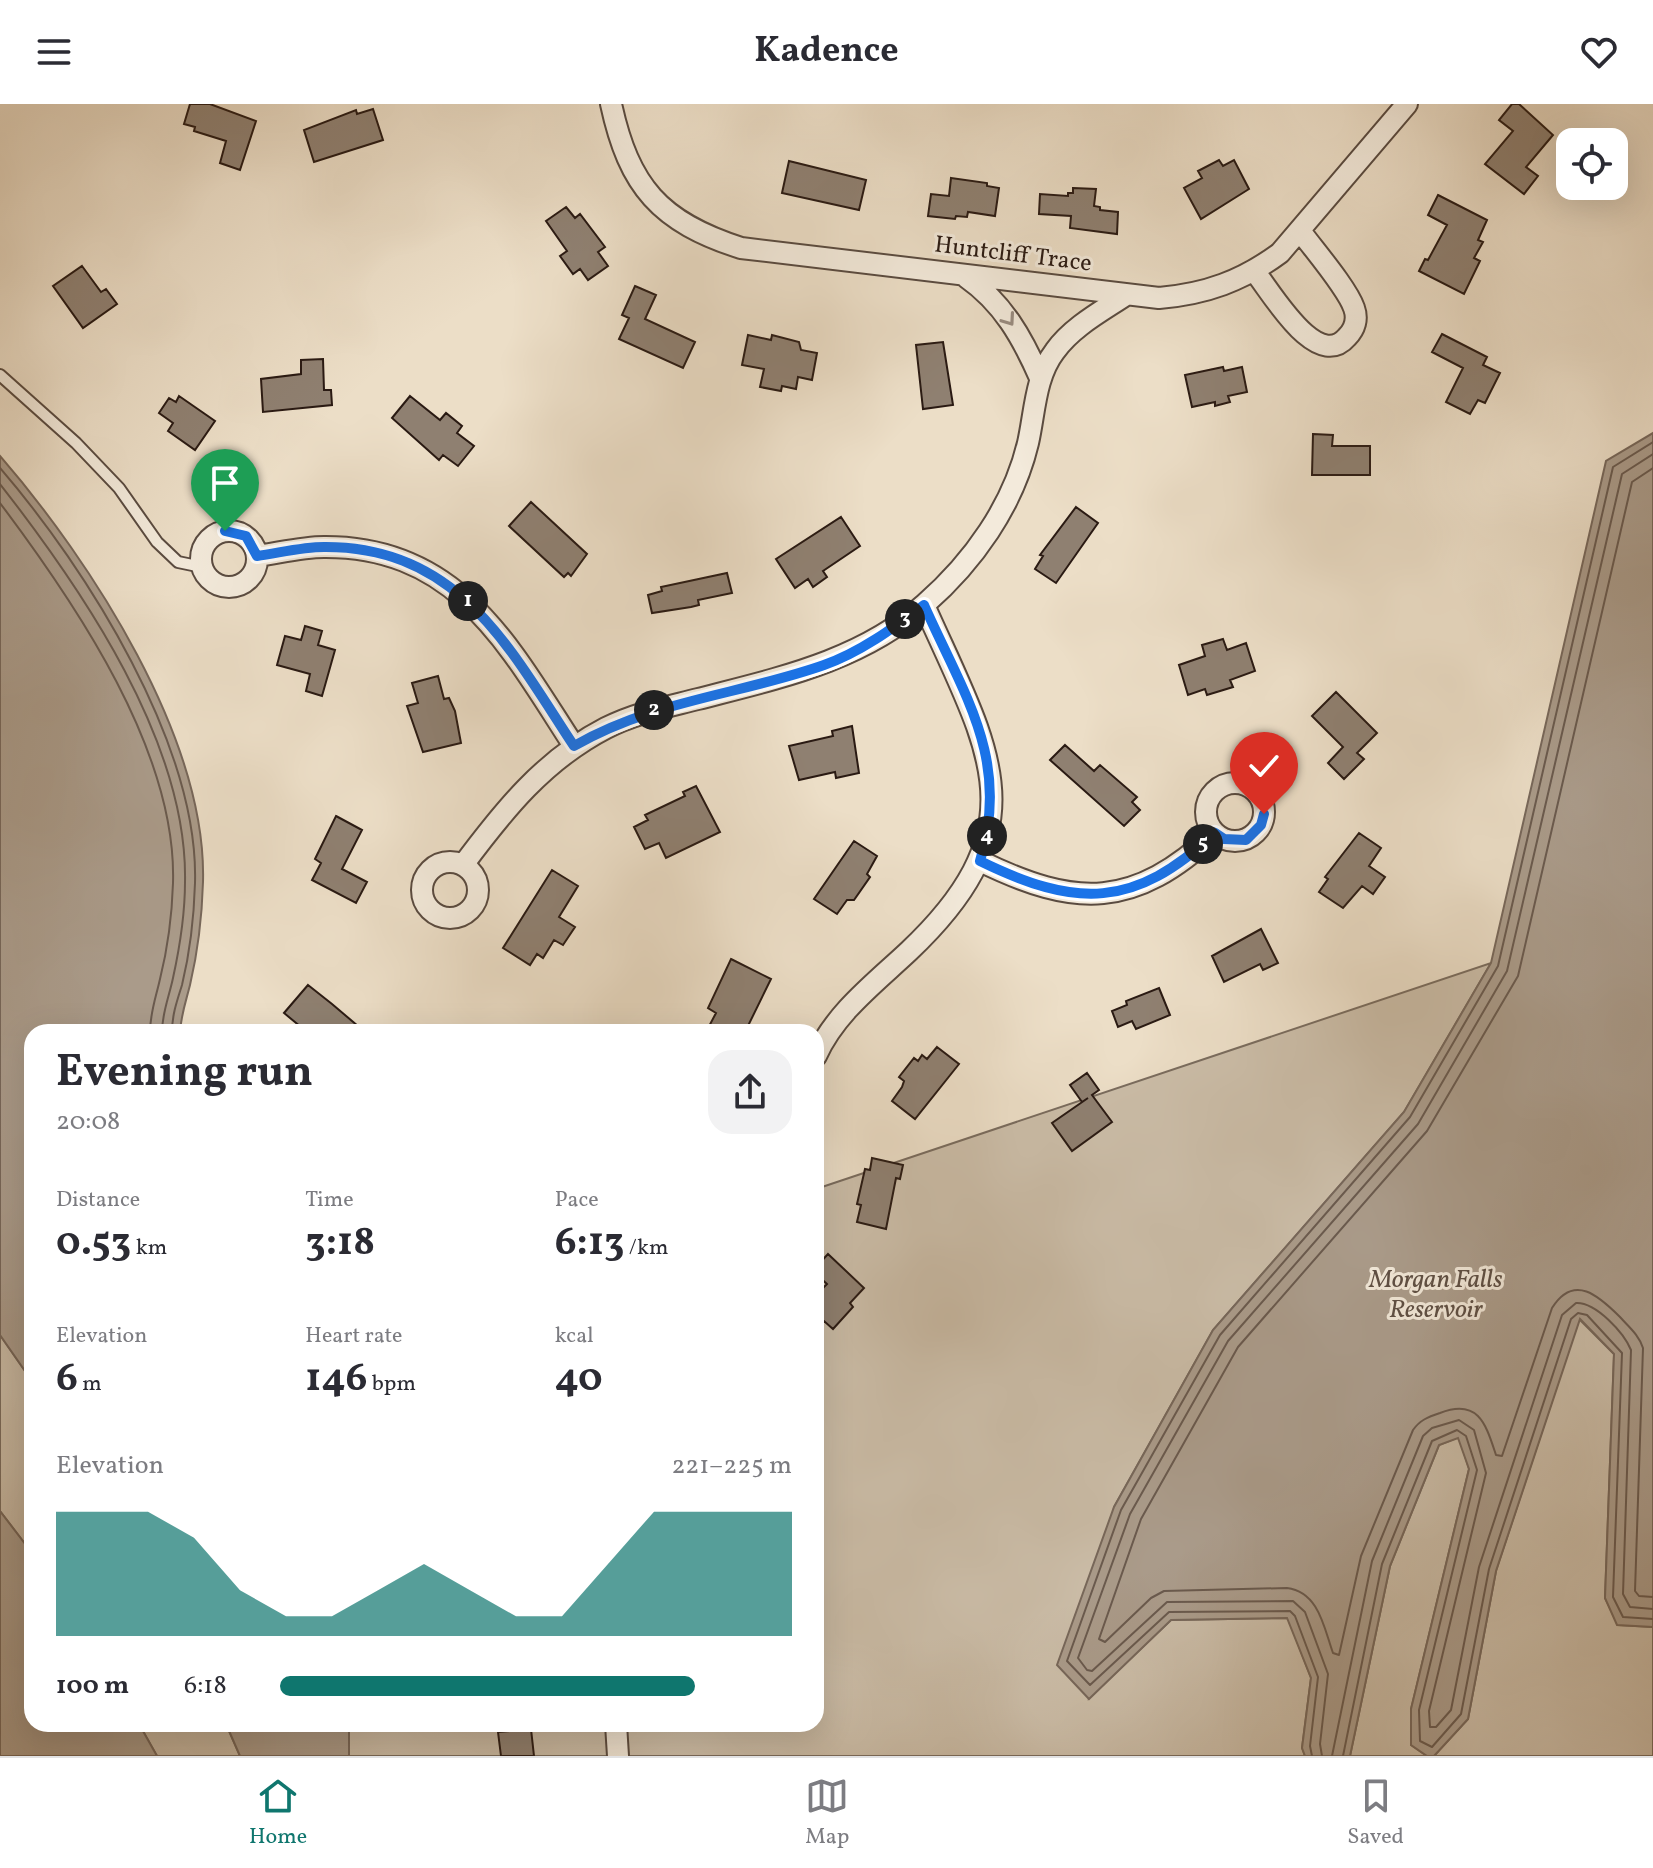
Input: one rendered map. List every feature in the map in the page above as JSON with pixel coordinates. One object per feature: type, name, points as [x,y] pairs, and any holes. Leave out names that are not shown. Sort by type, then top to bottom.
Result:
[{"type":"street","name":"Huntcliff Trace","points":[[611,104],[620,145],[641,184],[674,218],[705,236],[741,248],[1159,298],[1194,295],[1224,286],[1255,272],[1280,253],[1407,104]]},
{"type":"street","points":[[1255,272],[1310,342],[1329,347],[1346,340],[1355,326],[1353,306],[1301,232]]},
{"type":"street","points":[[962,275],[989,293],[1006,314],[1023,340],[1040,378]]},
{"type":"street","points":[[463,865],[501,812],[528,783],[574,746],[608,727],[644,713],[827,664],[880,637],[924,605],[969,559],[1004,507],[1027,446],[1040,378],[1054,351],[1126,295]]},
{"type":"street","points":[[225,531],[246,536],[257,556],[253,574],[239,585],[217,585],[208,578],[202,567],[201,554],[205,543],[225,531]]},
{"type":"street","points":[[257,556],[325,547],[368,552],[409,565],[448,585],[475,607],[502,636],[574,746]]},
{"type":"street","points":[[824,1044],[848,1009],[951,908],[980,861],[992,810],[989,759],[979,728],[924,605]]},
{"type":"street","points":[[980,861],[1043,889],[1071,894],[1101,894],[1132,888],[1161,876],[1186,860],[1215,833]]},
{"type":"street","points":[[616,1732],[618,1756]]},
{"type":"lane","points":[[0,375],[76,443],[119,488],[157,542],[178,562],[202,567]]},
{"type":"shaded area","points":[[1491,963],[1404,1112],[1213,1330],[1114,1507],[1089,1698],[1171,1620],[1288,1618],[1311,1678],[1302,1748],[1305,1756],[349,1756],[349,1732],[824,1732],[824,1186]]},
{"type":"shaded area","points":[[1579,1319],[1614,1354],[1605,1598],[1618,1625],[1653,1627],[1653,1756],[1434,1756],[1468,1719],[1496,1571]]},
{"type":"shaded area","points":[[0,1335],[24,1370],[24,1542],[0,1511]]},
{"type":"shaded area","points":[[1459,1437],[1469,1469],[1411,1709],[1411,1745],[1427,1756],[1350,1756],[1390,1566],[1439,1445]]},
{"type":"shaded area","points":[[144,1732],[230,1732],[240,1756],[157,1756]]},
{"type":"water","name":"Morgan Falls Reservoir","points":[[1653,433],[1653,1627],[1617,1625],[1605,1598],[1614,1354],[1580,1319],[1496,1571],[1468,1719],[1434,1756],[1427,1756],[1411,1745],[1411,1709],[1469,1469],[1458,1438],[1439,1445],[1390,1566],[1350,1756],[1305,1756],[1302,1748],[1311,1678],[1287,1618],[1171,1620],[1089,1699],[1057,1665],[1114,1507],[1213,1330],[1404,1112],[1491,963],[1606,461]]},
{"type":"water","points":[[0,456],[71,547],[105,599],[165,712],[186,770],[199,827],[203,882],[201,921],[181,1024],[24,1024],[24,1370],[0,1335]]},
{"type":"water","points":[[0,1511],[24,1542],[24,1732],[144,1732],[157,1756],[0,1756]]},
{"type":"water","points":[[230,1732],[349,1732],[349,1756],[240,1756]]},
{"type":"building","points":[[190,104],[210,104],[256,121],[240,170],[220,163],[226,141],[194,131],[195,127],[184,124]]},
{"type":"building","points":[[1512,104],[1519,104],[1553,135],[1526,167],[1538,176],[1524,194],[1485,164],[1513,131],[1499,120]]},
{"type":"building","points":[[373,109],[383,140],[314,162],[304,130],[356,110],[357,114]]},
{"type":"building","points":[[1219,160],[1223,166],[1234,160],[1249,189],[1201,219],[1184,188],[1202,178],[1198,171]]},
{"type":"building","points":[[789,161],[866,180],[859,210],[782,193]]},
{"type":"building","points":[[951,178],[987,183],[987,186],[999,188],[995,216],[968,212],[967,217],[956,216],[955,219],[928,216],[931,194],[949,196]]},
{"type":"building","points":[[1073,188],[1096,189],[1094,206],[1100,207],[1100,210],[1118,212],[1117,234],[1070,228],[1071,216],[1039,214],[1040,194],[1068,196],[1068,193],[1073,193]]},
{"type":"building","points":[[1438,195],[1487,220],[1478,240],[1483,242],[1474,258],[1480,261],[1464,294],[1419,271],[1447,225],[1428,215]]},
{"type":"building","points":[[566,207],[575,218],[580,214],[605,247],[598,252],[608,266],[588,280],[580,269],[573,274],[560,256],[567,251],[546,221]]},
{"type":"building","points":[[82,266],[101,292],[106,289],[117,304],[83,328],[53,286]]},
{"type":"building","points":[[635,286],[656,295],[645,319],[695,342],[683,368],[619,339],[629,318],[622,315]]},
{"type":"building","points":[[1442,334],[1487,357],[1483,365],[1500,373],[1485,403],[1478,400],[1470,414],[1446,402],[1463,368],[1432,352]]},
{"type":"building","points":[[748,335],[771,340],[772,335],[799,342],[801,350],[817,353],[812,380],[798,377],[796,389],[782,386],[781,391],[760,387],[764,369],[742,365]]},
{"type":"building","points":[[943,342],[953,405],[923,409],[916,345]]},
{"type":"building","points":[[323,359],[324,390],[331,390],[332,405],[263,412],[261,379],[301,374],[301,360]]},
{"type":"building","points":[[1223,367],[1224,371],[1242,367],[1247,392],[1228,396],[1230,402],[1192,407],[1185,375]]},
{"type":"building","points":[[179,396],[215,421],[195,450],[168,431],[173,423],[159,413],[169,398],[176,402]]},
{"type":"building","points":[[410,396],[440,420],[446,413],[462,426],[457,433],[474,446],[458,466],[443,455],[439,460],[392,418]]},
{"type":"building","points":[[1313,434],[1333,435],[1332,446],[1370,446],[1370,475],[1312,475]]},
{"type":"building","points":[[531,502],[587,554],[571,576],[568,573],[564,577],[509,526]]},
{"type":"building","points":[[1076,507],[1098,523],[1056,583],[1035,569],[1043,556],[1040,555]]},
{"type":"building","points":[[841,517],[860,546],[823,571],[827,577],[813,587],[808,579],[795,588],[776,559]]},
{"type":"building","points":[[727,573],[732,593],[698,600],[699,605],[691,607],[652,613],[648,595],[662,591],[661,587]]},
{"type":"building","points":[[305,626],[322,631],[318,645],[335,650],[322,696],[306,691],[310,674],[277,665],[285,636],[301,640]]},
{"type":"building","points":[[1223,639],[1227,650],[1246,643],[1255,671],[1230,680],[1233,687],[1207,695],[1205,689],[1188,695],[1179,665],[1205,656],[1202,645]]},
{"type":"building","points":[[438,676],[444,699],[449,698],[455,711],[461,743],[423,752],[407,706],[418,703],[412,683]]},
{"type":"building","points":[[1336,692],[1377,733],[1357,753],[1364,759],[1344,779],[1328,763],[1343,747],[1312,716]]},
{"type":"building","points":[[852,726],[859,773],[836,778],[835,772],[799,780],[789,746],[833,736],[832,731]]},
{"type":"building","points":[[1065,745],[1094,771],[1100,765],[1137,797],[1132,802],[1140,810],[1124,826],[1050,760]]},
{"type":"building","points":[[696,786],[720,832],[666,858],[659,843],[645,849],[634,827],[648,820],[645,815],[685,796],[683,792]]},
{"type":"building","points":[[336,816],[362,830],[342,869],[367,882],[356,903],[312,880],[321,863],[315,859]]},
{"type":"building","points":[[1359,833],[1381,848],[1369,866],[1385,877],[1373,894],[1362,886],[1343,908],[1319,892],[1328,879],[1325,877]]},
{"type":"building","points":[[854,841],[877,856],[867,874],[870,877],[854,900],[847,900],[837,914],[814,899]]},
{"type":"building","points":[[552,870],[578,886],[559,917],[575,927],[563,945],[554,940],[543,958],[537,954],[530,965],[503,948]]},
{"type":"building","points":[[1261,929],[1278,963],[1263,970],[1260,964],[1224,982],[1212,956]]},
{"type":"building","points":[[731,959],[771,979],[749,1024],[710,1024],[716,1013],[708,1008]]},
{"type":"building","points":[[308,985],[356,1024],[297,1024],[284,1013]]},
{"type":"building","points":[[1159,988],[1170,1015],[1136,1029],[1132,1021],[1118,1027],[1112,1011],[1127,1005],[1126,1001]]},
{"type":"building","points":[[937,1047],[959,1064],[915,1119],[892,1101],[904,1081],[899,1077],[914,1058],[918,1061],[922,1055],[927,1059]]},
{"type":"building","points":[[1087,1073],[1099,1090],[1092,1095],[1112,1122],[1072,1151],[1052,1123],[1088,1098],[1082,1102],[1070,1085]]},
{"type":"building","points":[[872,1158],[903,1165],[900,1179],[896,1178],[886,1229],[857,1222],[861,1205],[857,1204],[865,1169],[870,1170]]},
{"type":"building","points":[[828,1254],[864,1288],[850,1303],[853,1307],[833,1329],[824,1321],[824,1287],[827,1284],[824,1281],[824,1258]]},
{"type":"building","points":[[498,1732],[531,1732],[534,1756],[501,1756]]},
{"type":"route","points":[[225,531],[246,536],[257,556],[325,547],[368,552],[409,565],[448,585],[475,607],[502,636],[574,746],[608,727],[644,713],[827,664],[880,637],[924,605],[979,728],[989,759],[992,810],[980,861],[1043,889],[1071,894],[1101,894],[1132,888],[1161,876],[1186,860],[1215,833],[1224,839],[1246,840],[1255,834],[1264,814]]}]
